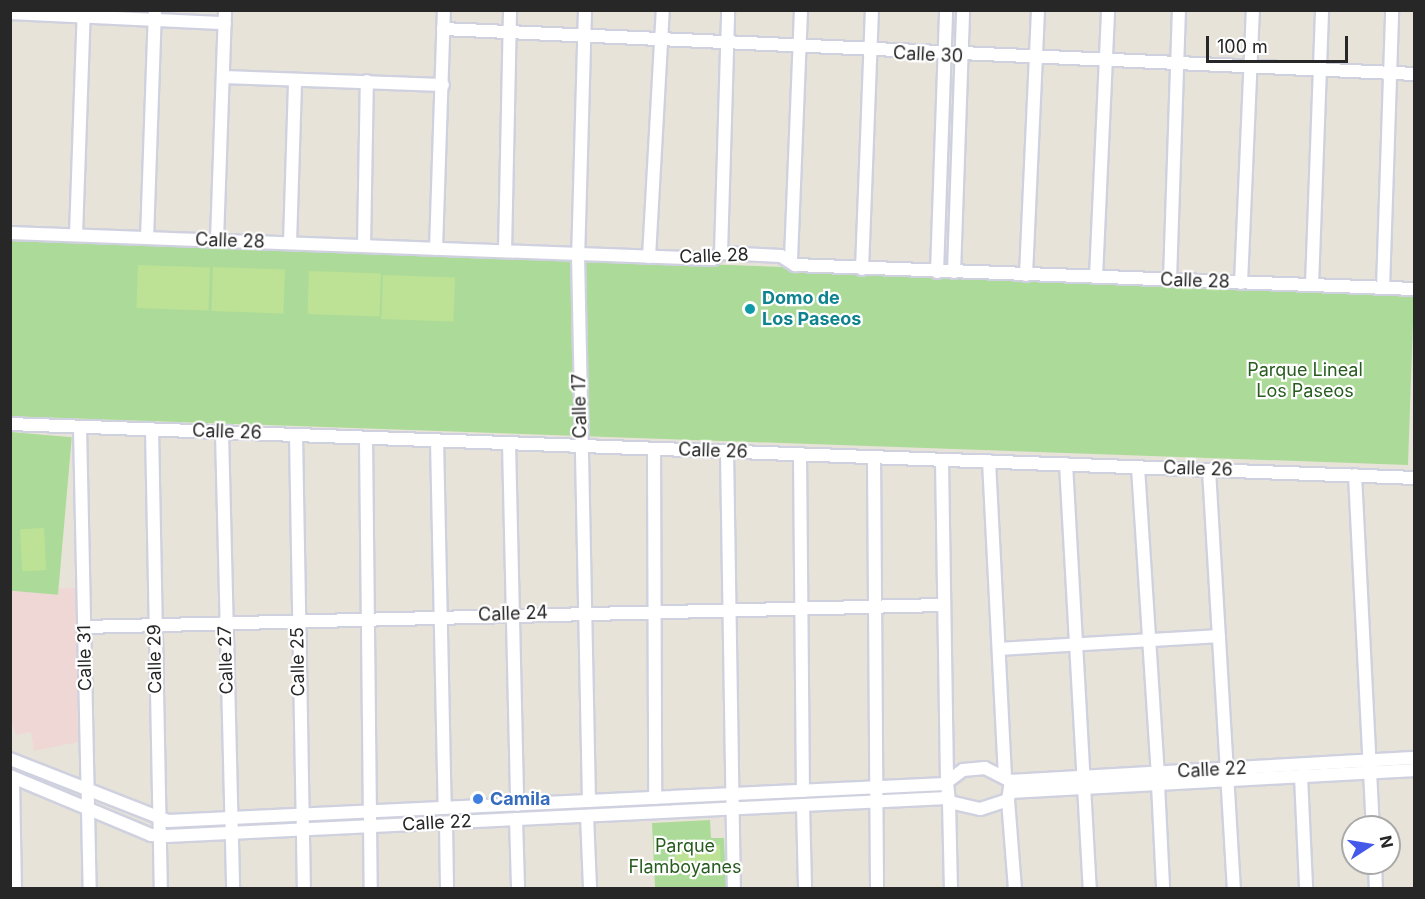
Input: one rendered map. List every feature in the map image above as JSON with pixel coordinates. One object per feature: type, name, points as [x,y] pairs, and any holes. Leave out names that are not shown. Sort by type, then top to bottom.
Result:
[{"type":"street","points":[[436,249],[444,10]]},
{"type":"street","points":[[505,251],[510,10]]},
{"type":"street","name":"Calle 17","points":[[585,10],[578,254],[589,801]]},
{"type":"street","points":[[650,257],[663,10]]},
{"type":"street","points":[[721,253],[728,10]]},
{"type":"street","points":[[791,259],[801,10]]},
{"type":"street","points":[[862,269],[872,10]]},
{"type":"street","points":[[938,272],[946,10]]},
{"type":"street","points":[[954,272],[963,10]]},
{"type":"street","points":[[1026,275],[1038,10]]},
{"type":"street","points":[[1096,278],[1108,10]]},
{"type":"street","points":[[1170,280],[1179,10]]},
{"type":"street","points":[[1241,283],[1253,10]]},
{"type":"street","points":[[1312,285],[1322,10]]},
{"type":"street","points":[[1383,288],[1392,10]]},
{"type":"street","points":[[10,13],[225,17],[217,240]]},
{"type":"street","points":[[76,235],[84,15]]},
{"type":"street","points":[[147,238],[155,16]]},
{"type":"street","name":"Calle 30","points":[[443,29],[800,44],[870,52],[945,54],[962,57],[1414,74]]},
{"type":"street","points":[[223,77],[443,85]]},
{"type":"street","points":[[290,243],[295,80]]},
{"type":"street","points":[[364,246],[367,81]]},
{"type":"street","name":"Calle 28","points":[[10,233],[713,259],[721,253],[791,259],[795,265],[862,269],[1414,289]]},
{"type":"street","name":"Calle 26","points":[[10,424],[1414,478]]},
{"type":"street","name":"Calle 31","points":[[80,427],[90,888]]},
{"type":"street","name":"Calle 29","points":[[152,429],[154,626],[161,888]]},
{"type":"street","name":"Calle 27","points":[[222,432],[232,888]]},
{"type":"street","name":"Calle 25","points":[[296,435],[297,619],[304,888]]},
{"type":"street","points":[[366,438],[371,888]]},
{"type":"street","points":[[437,440],[445,808]]},
{"type":"street","points":[[509,443],[517,805]]},
{"type":"street","points":[[654,448],[658,610],[655,798]]},
{"type":"street","points":[[727,451],[734,888]]},
{"type":"street","points":[[800,454],[803,791]]},
{"type":"street","points":[[874,457],[873,788],[877,888]]},
{"type":"street","points":[[942,460],[942,605],[951,888]]},
{"type":"street","points":[[989,461],[1015,888]]},
{"type":"street","points":[[1066,464],[1090,888]]},
{"type":"street","points":[[1138,467],[1163,888]]},
{"type":"street","points":[[1209,470],[1234,888]]},
{"type":"street","points":[[1355,475],[1372,815]]},
{"type":"street","name":"Calle 24","points":[[84,627],[584,611],[942,605]]},
{"type":"street","points":[[1000,649],[1219,636]]},
{"type":"street","name":"Calle 22","points":[[1227,774],[1301,776],[1370,767],[1414,758]]},
{"type":"street","name":"Calle 22","points":[[10,759],[160,820],[734,795],[946,783]]},
{"type":"street","name":"Calle 22","points":[[12,777],[88,809],[160,835],[231,834],[874,802],[948,800],[980,809],[1009,786],[1370,767],[1414,770]]},
{"type":"street","points":[[946,783],[975,768],[1009,786]]},
{"type":"street","points":[[1301,776],[1306,888]]},
{"type":"street","points":[[12,777],[15,888]]},
{"type":"street","points":[[803,805],[805,888]]},
{"type":"street","points":[[587,816],[590,888]]},
{"type":"street","points":[[516,819],[518,888]]},
{"type":"street","points":[[446,823],[447,888]]},
{"type":"shaded area","points":[[76,588],[78,742],[34,751],[31,732],[16,735],[10,717],[10,590]]},
{"type":"green space","name":"Parque Lineal Los Paseos","points":[[11,240],[1414,289],[1408,465],[10,416]]},
{"type":"green space","points":[[138,265],[210,268],[208,310],[136,308]]},
{"type":"green space","points":[[213,267],[285,270],[283,313],[211,311]]},
{"type":"green space","points":[[309,271],[381,274],[379,316],[307,314]]},
{"type":"green space","points":[[383,275],[455,278],[453,321],[381,319]]},
{"type":"green space","points":[[11,432],[72,437],[58,595],[10,591]]},
{"type":"green space","points":[[44,528],[46,570],[22,571],[20,529]]},
{"type":"green space","name":"Parque Flamboyanes","points":[[710,820],[711,838],[724,838],[726,888],[655,888],[652,823]]},
{"type":"green space","points":[[720,845],[721,870],[676,872],[675,847]]},
{"type":"place","name":"Domo de Los Paseos","points":[[750,309]]},
{"type":"place","name":"Camila","points":[[478,799]]}]
